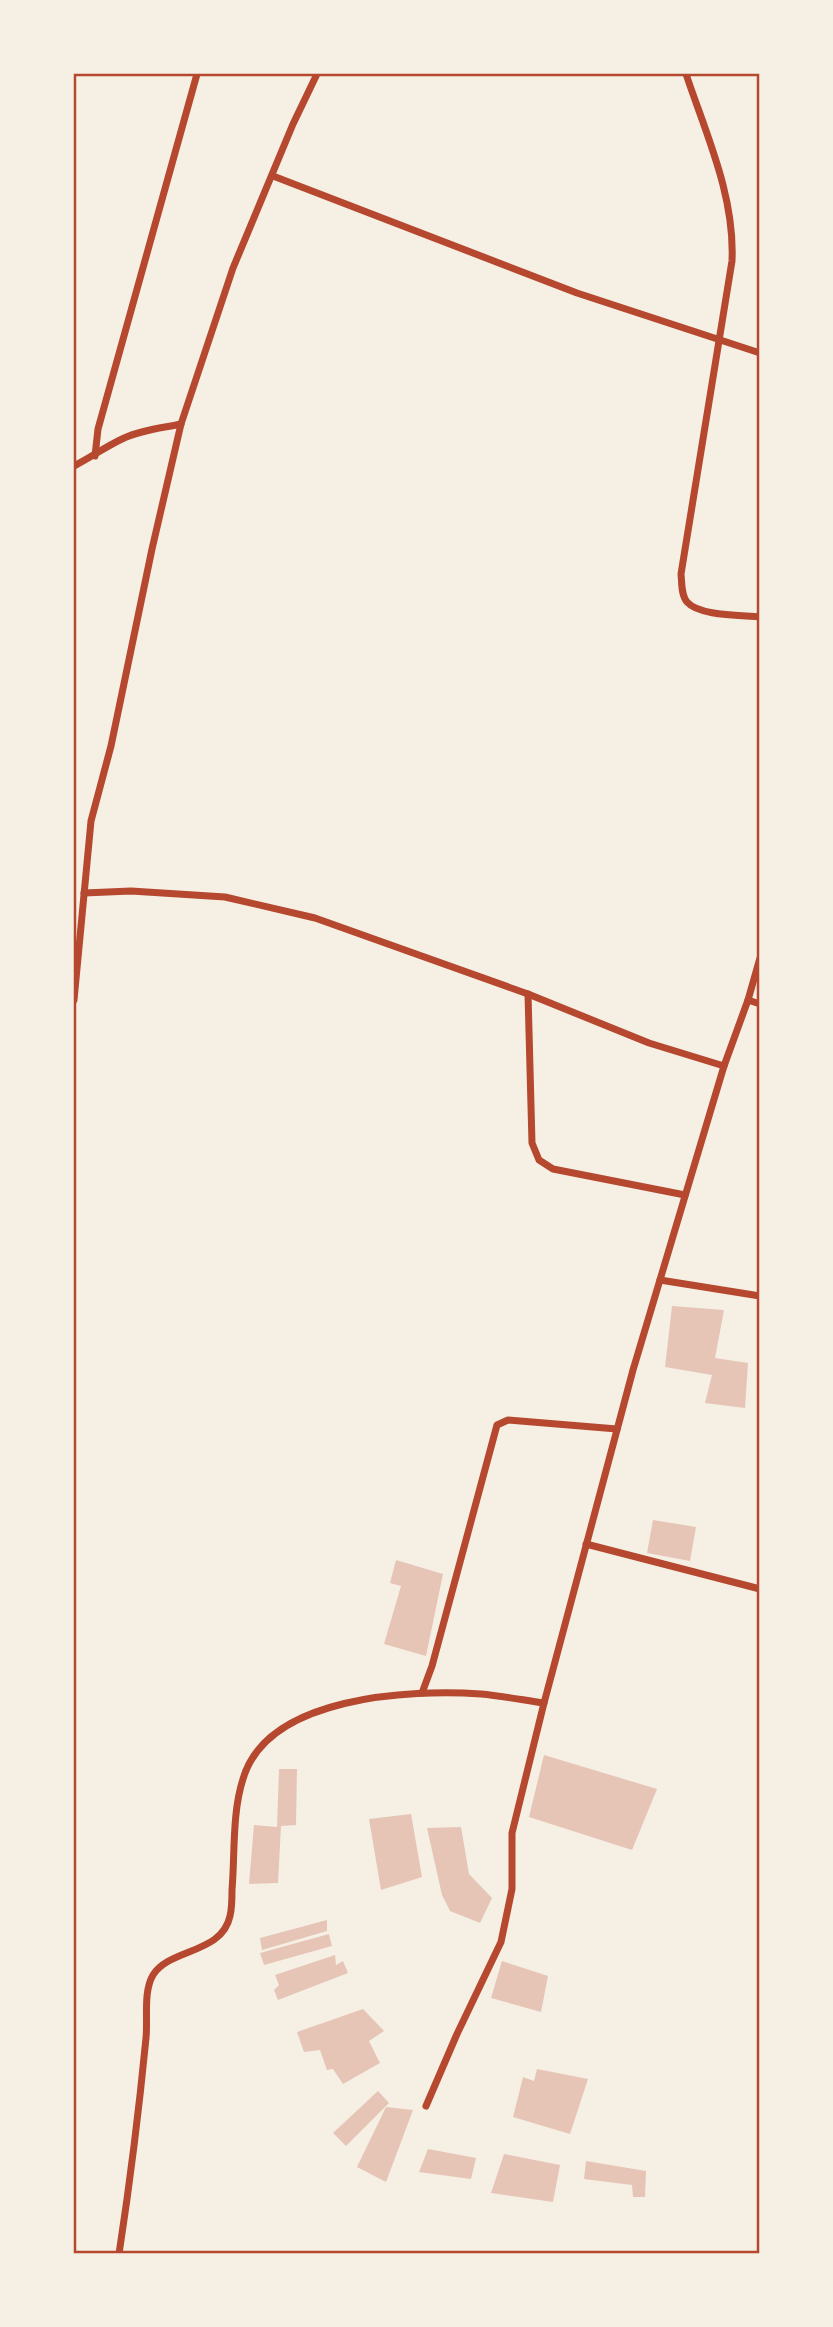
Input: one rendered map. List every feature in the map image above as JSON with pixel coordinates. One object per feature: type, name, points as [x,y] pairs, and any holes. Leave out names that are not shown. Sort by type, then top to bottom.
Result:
[{"type":"street","points":[[95,456],[98,429],[197,74]]},
{"type":"street","points":[[74,1000],[91,821],[111,746],[181,424],[233,268],[293,124],[317,74]]},
{"type":"street","points":[[686,74],[727,197],[731,217],[732,261],[681,574],[682,587],[685,600],[696,610],[760,617]]},
{"type":"street","points":[[273,176],[577,293],[760,353]]},
{"type":"street","points":[[74,466],[122,438],[181,424]]},
{"type":"street","points":[[84,893],[131,891],[225,897],[315,918],[528,994],[649,1043],[723,1066]]},
{"type":"street","points":[[426,2106],[501,1942],[512,1889],[512,1833],[544,1703],[660,1280],[723,1066],[748,1000],[760,958]]},
{"type":"street","points":[[528,994],[532,1143],[539,1160],[553,1169],[685,1195]]},
{"type":"street","points":[[748,1000],[760,1004]]},
{"type":"street","points":[[660,1280],[760,1296]]},
{"type":"street","points":[[422,1693],[432,1666],[497,1425],[508,1420],[617,1429]]},
{"type":"street","points":[[586,1544],[760,1589]]},
{"type":"street","points":[[119,2253],[129,2189],[148,1994],[153,1976],[166,1962],[215,1940],[230,1918],[238,1804],[243,1778],[257,1750],[284,1728],[311,1712],[345,1702],[422,1693],[481,1694],[544,1703]]},
{"type":"building","points":[[672,1306],[724,1310],[715,1358],[748,1363],[745,1408],[705,1403],[712,1375],[665,1367]]},
{"type":"building","points":[[653,1520],[696,1527],[690,1561],[647,1553]]},
{"type":"building","points":[[396,1560],[443,1574],[426,1656],[384,1644],[401,1586],[390,1583]]},
{"type":"building","points":[[544,1755],[657,1789],[632,1850],[529,1817]]},
{"type":"building","points":[[279,1769],[297,1769],[296,1825],[281,1826],[278,1883],[249,1884],[254,1825],[277,1827]]},
{"type":"building","points":[[411,1814],[422,1877],[381,1890],[369,1819]]},
{"type":"building","points":[[461,1827],[469,1874],[492,1898],[480,1923],[450,1911],[442,1895],[427,1828]]},
{"type":"building","points":[[327,1920],[327,1931],[262,1950],[260,1938]]},
{"type":"building","points":[[329,1934],[332,1946],[264,1965],[260,1953]]},
{"type":"building","points":[[335,1955],[336,1965],[343,1961],[348,1973],[278,2000],[274,1990],[279,1985],[275,1975]]},
{"type":"building","points":[[502,1961],[548,1976],[541,2012],[491,1998]]},
{"type":"building","points":[[363,2009],[384,2031],[369,2041],[380,2063],[343,2084],[333,2069],[327,2070],[320,2050],[304,2052],[297,2032]]},
{"type":"building","points":[[537,2069],[588,2079],[570,2134],[513,2117],[523,2077],[534,2081]]},
{"type":"building","points":[[378,2091],[389,2103],[346,2146],[333,2133]]},
{"type":"building","points":[[386,2107],[413,2110],[386,2182],[357,2167]]},
{"type":"building","points":[[428,2149],[476,2158],[471,2179],[419,2172]]},
{"type":"building","points":[[504,2154],[560,2165],[553,2202],[491,2193]]},
{"type":"building","points":[[586,2161],[646,2171],[645,2197],[633,2197],[632,2185],[584,2179]]}]
